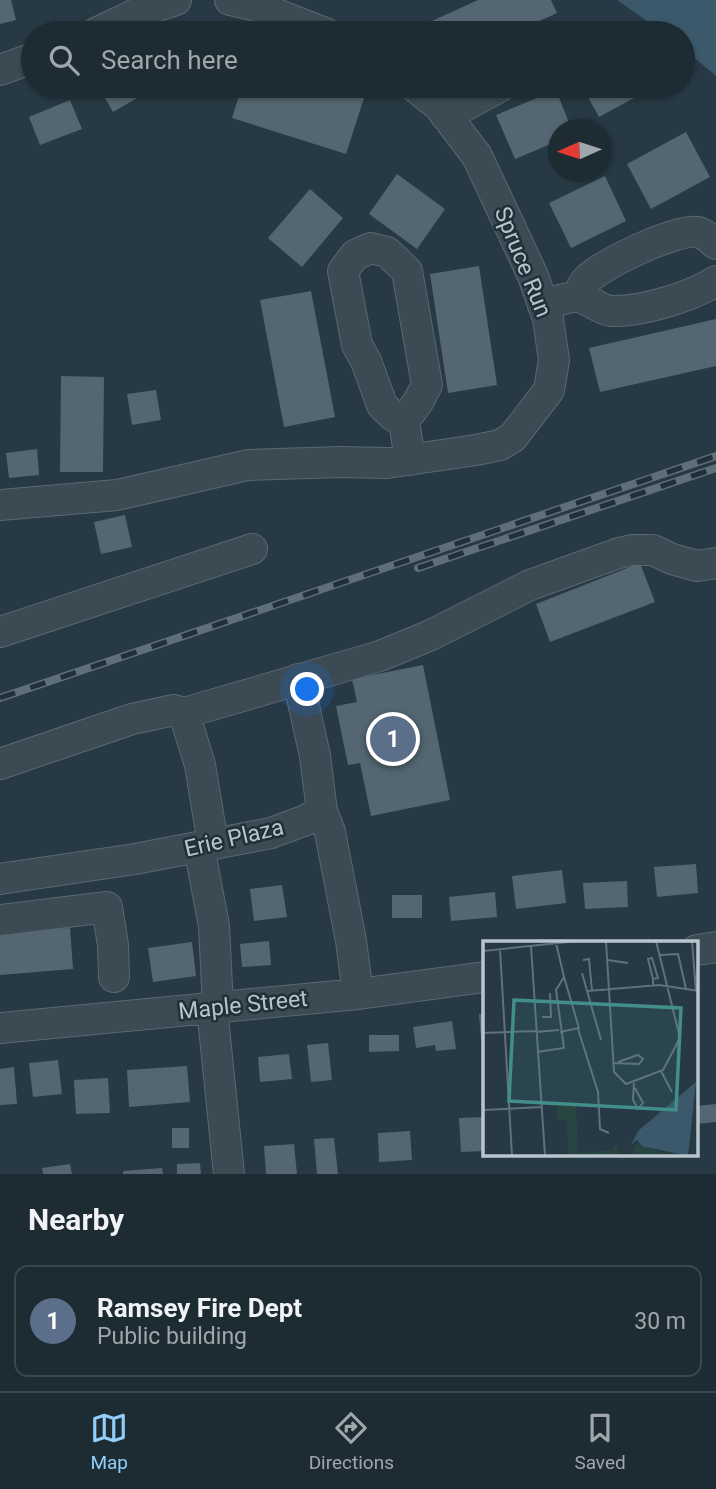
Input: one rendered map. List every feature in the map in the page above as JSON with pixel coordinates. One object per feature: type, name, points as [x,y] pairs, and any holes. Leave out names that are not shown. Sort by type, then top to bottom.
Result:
[{"type":"street","points":[[121,21],[176,0]]},
{"type":"street","points":[[230,0],[256,6],[295,21]]},
{"type":"street","points":[[0,70],[21,62]]},
{"type":"street","name":"Spruce Run","points":[[0,505],[117,495],[247,465],[387,463],[410,460],[500,445],[513,438],[549,390],[554,360],[548,319],[534,276],[477,156],[439,106],[429,98]]},
{"type":"street","points":[[446,116],[478,98]]},
{"type":"street","points":[[577,297],[585,281],[609,265],[678,233],[698,232],[716,244]]},
{"type":"street","points":[[404,421],[393,416],[382,405],[358,345],[345,287],[343,271],[355,255],[371,248],[387,253],[407,271],[427,384],[404,421],[410,460]]},
{"type":"street","points":[[544,306],[577,297],[608,311],[633,309],[661,304],[705,288],[716,281]]},
{"type":"street","points":[[0,632],[252,549]]},
{"type":"street","points":[[0,764],[132,719],[174,710],[184,713],[380,656],[431,635],[530,585],[619,553],[653,550],[697,566],[716,563]]},
{"type":"street","points":[[299,679],[315,756],[322,811],[330,832],[351,941],[358,993]]},
{"type":"street","points":[[184,713],[200,765],[214,926],[215,1007],[229,1174]]},
{"type":"street","name":"Erie Plaza","points":[[0,879],[135,859],[271,833],[322,811]]},
{"type":"street","points":[[0,920],[107,907],[113,945],[114,977]]},
{"type":"street","points":[[698,950],[716,947]]},
{"type":"street","name":"Maple Street","points":[[0,1028],[358,993],[483,977]]},
{"type":"water","points":[[617,0],[716,0],[716,76],[695,58],[695,21],[647,21]]},
{"type":"building","points":[[0,0],[11,0],[16,20],[0,24]]},
{"type":"building","points":[[478,0],[551,0],[557,13],[539,21],[432,21]]},
{"type":"building","points":[[105,98],[137,98],[113,112]]},
{"type":"building","points":[[238,98],[364,98],[346,154],[232,118]]},
{"type":"building","points":[[537,98],[559,98],[568,119],[548,119],[548,145],[515,159],[496,115]]},
{"type":"building","points":[[589,98],[634,98],[599,117]]},
{"type":"building","points":[[70,100],[82,129],[40,145],[29,117]]},
{"type":"building","points":[[686,132],[710,177],[651,209],[627,164]]},
{"type":"building","points":[[397,174],[445,209],[417,249],[369,214]]},
{"type":"building","points":[[593,182],[608,182],[626,221],[571,248],[549,203]]},
{"type":"building","points":[[310,189],[343,218],[302,267],[268,238]]},
{"type":"building","points":[[479,266],[497,385],[448,393],[430,274]]},
{"type":"building","points":[[311,291],[335,417],[284,427],[260,300]]},
{"type":"building","points":[[716,319],[716,366],[600,392],[589,348]]},
{"type":"building","points":[[61,376],[104,377],[103,472],[60,472]]},
{"type":"building","points":[[156,390],[161,420],[132,425],[127,394]]},
{"type":"building","points":[[37,449],[39,475],[9,478],[6,453]]},
{"type":"building","points":[[125,515],[132,547],[101,554],[94,522]]},
{"type":"building","points":[[640,563],[655,602],[550,642],[536,604]]},
{"type":"building","points":[[423,665],[450,800],[371,816],[360,763],[348,765],[336,706],[357,702],[352,679]]},
{"type":"building","points":[[696,864],[698,893],[657,897],[654,867]]},
{"type":"building","points":[[562,870],[566,903],[516,909],[512,876]]},
{"type":"building","points":[[627,881],[628,907],[585,909],[583,883]]},
{"type":"building","points":[[282,885],[287,917],[254,921],[250,889]]},
{"type":"building","points":[[495,892],[497,917],[451,921],[449,897]]},
{"type":"building","points":[[392,895],[422,895],[422,918],[392,918]]},
{"type":"building","points":[[70,928],[73,969],[0,975],[0,933]]},
{"type":"building","points":[[269,941],[271,965],[242,967],[240,944]]},
{"type":"building","points":[[192,942],[196,976],[153,982],[148,948]]},
{"type":"building","points":[[479,1014],[483,1014],[483,1039]]},
{"type":"building","points":[[452,1021],[456,1049],[436,1051],[435,1045],[416,1048],[413,1027]]},
{"type":"building","points":[[369,1035],[399,1035],[399,1051],[369,1052]]},
{"type":"building","points":[[328,1043],[332,1080],[311,1082],[307,1045]]},
{"type":"building","points":[[289,1054],[292,1079],[260,1082],[258,1057]]},
{"type":"building","points":[[58,1060],[62,1094],[33,1097],[29,1063]]},
{"type":"building","points":[[187,1066],[190,1102],[129,1107],[127,1070]]},
{"type":"building","points":[[14,1067],[17,1104],[0,1105],[0,1069]]},
{"type":"building","points":[[108,1078],[110,1113],[76,1114],[74,1080]]},
{"type":"building","points":[[716,1104],[716,1122],[698,1124],[698,1106]]},
{"type":"building","points":[[483,1117],[483,1151],[461,1152],[459,1118]]},
{"type":"building","points":[[172,1128],[189,1128],[189,1148],[172,1148]]},
{"type":"building","points":[[410,1131],[412,1160],[379,1162],[378,1133]]},
{"type":"building","points":[[334,1138],[338,1174],[317,1174],[314,1139]]},
{"type":"building","points":[[294,1144],[297,1174],[266,1174],[264,1146]]},
{"type":"building","points":[[200,1163],[201,1174],[177,1174],[177,1164]]},
{"type":"building","points":[[70,1164],[72,1174],[43,1174],[42,1168]]},
{"type":"building","points":[[162,1168],[163,1174],[123,1174],[123,1171]]},
{"type":"railway","points":[[0,698],[716,456]]},
{"type":"railway","points":[[418,568],[716,468]]},
{"type":"place","name":"Ramsey Fire Dept","points":[[393,739]]}]
